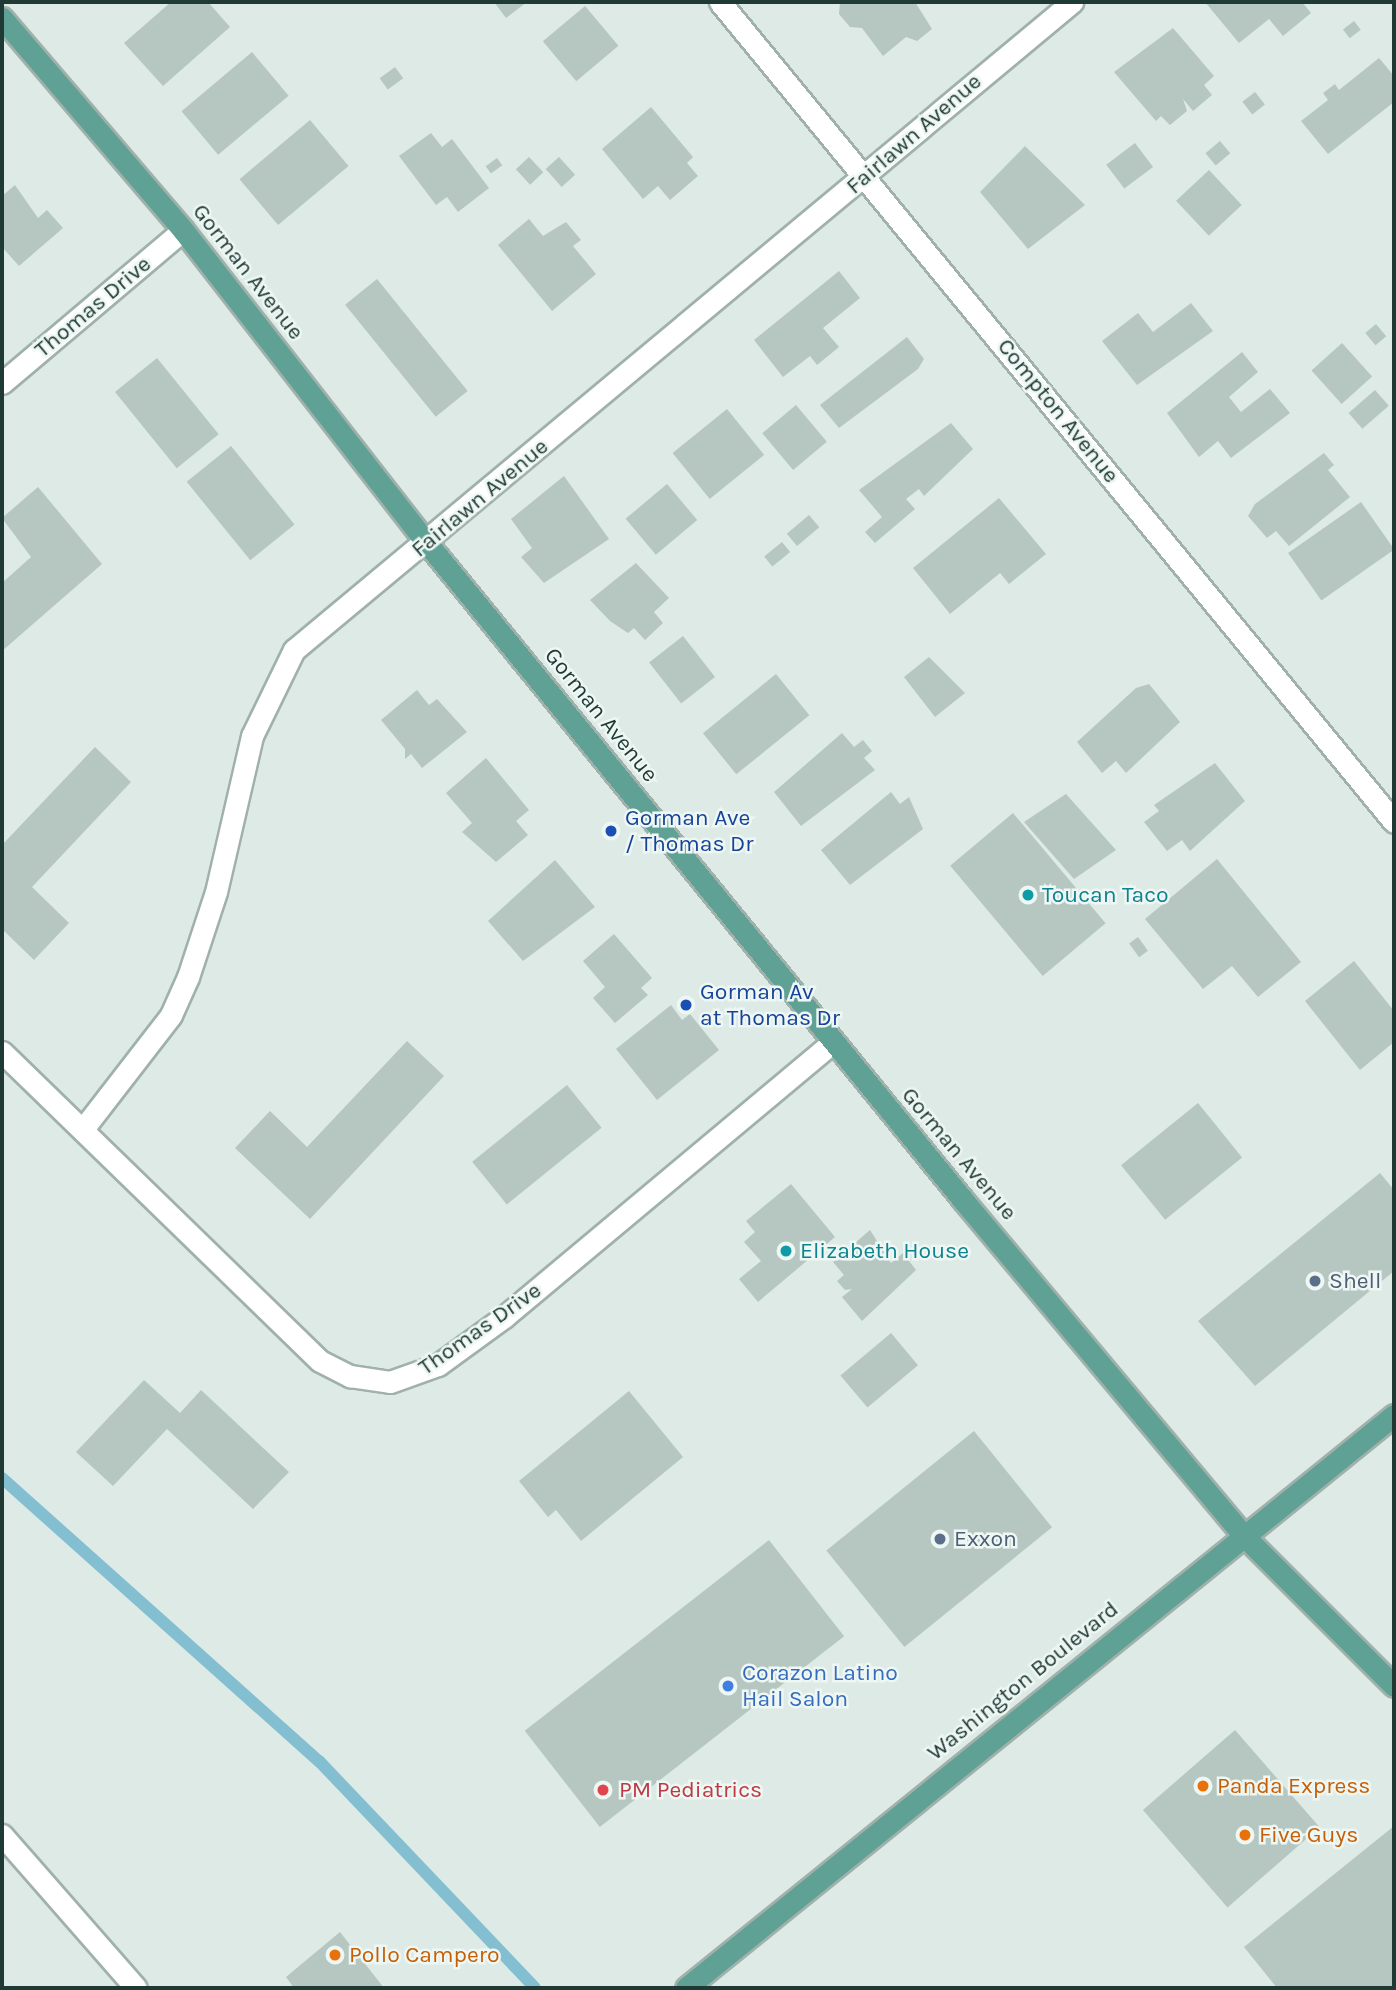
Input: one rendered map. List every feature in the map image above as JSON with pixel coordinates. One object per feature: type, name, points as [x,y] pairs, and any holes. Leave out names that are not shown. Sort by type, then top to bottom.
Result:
[{"type":"main road","name":"Gorman Avenue","points":[[2,18],[183,230],[428,543],[833,1042],[1244,1536],[1394,1686]]},
{"type":"main road","name":"Washington Boulevard","points":[[686,1988],[1394,1415]]},
{"type":"street","name":"Compton Avenue","points":[[720,2],[862,179],[1394,821]]},
{"type":"street","name":"Fairlawn Avenue","points":[[83,1129],[171,1015],[188,977],[216,892],[251,736],[275,677],[294,650],[428,543],[1072,2]]},
{"type":"street","name":"Thomas Drive","points":[[2,383],[183,230]]},
{"type":"street","name":"Thomas Drive","points":[[2,1052],[320,1362],[350,1376],[390,1382],[438,1365],[504,1317],[833,1042]]},
{"type":"street","points":[[2,1835],[136,1988]]},
{"type":"building","points":[[171,2],[208,2],[230,27],[163,86],[124,43]]},
{"type":"building","points":[[494,2],[527,2],[506,18]]},
{"type":"building","points":[[840,2],[915,2],[932,29],[917,41],[906,37],[883,56],[862,28],[850,27],[839,14]]},
{"type":"building","points":[[1205,2],[1302,2],[1311,13],[1283,36],[1269,19],[1239,43]]},
{"type":"building","points":[[585,6],[618,46],[576,81],[543,41]]},
{"type":"building","points":[[1354,21],[1361,30],[1350,38],[1343,30]]},
{"type":"building","points":[[1173,28],[1214,76],[1204,85],[1212,95],[1193,111],[1183,99],[1187,111],[1170,125],[1161,116],[1156,121],[1114,72]]},
{"type":"building","points":[[252,52],[289,96],[218,155],[182,111]]},
{"type":"building","points":[[1379,58],[1394,76],[1394,102],[1328,154],[1301,121],[1328,100],[1323,93],[1335,84],[1339,90]]},
{"type":"building","points":[[395,67],[403,78],[388,89],[380,78]]},
{"type":"building","points":[[1255,92],[1265,105],[1252,114],[1242,102]]},
{"type":"building","points":[[651,107],[693,157],[687,163],[698,176],[670,200],[658,186],[643,199],[602,149]]},
{"type":"building","points":[[310,120],[349,166],[278,225],[240,179]]},
{"type":"building","points":[[431,133],[442,147],[452,139],[489,188],[458,212],[447,197],[436,205],[399,156]]},
{"type":"building","points":[[1220,141],[1230,153],[1216,165],[1205,153]]},
{"type":"building","points":[[1135,143],[1153,167],[1124,189],[1106,165]]},
{"type":"building","points":[[1025,146],[1085,205],[1028,249],[980,192]]},
{"type":"building","points":[[529,157],[543,172],[530,185],[516,169]]},
{"type":"building","points":[[559,157],[575,175],[562,187],[546,169]]},
{"type":"building","points":[[497,158],[502,165],[491,174],[486,166]]},
{"type":"building","points":[[1209,170],[1242,205],[1209,236],[1176,201]]},
{"type":"building","points":[[15,185],[38,218],[47,210],[63,228],[19,266],[2,247],[2,196]]},
{"type":"building","points":[[529,219],[543,236],[566,222],[581,240],[573,246],[596,274],[552,311],[498,245]]},
{"type":"building","points":[[839,271],[860,298],[823,328],[839,347],[817,365],[810,356],[783,377],[754,340]]},
{"type":"building","points":[[377,279],[468,391],[436,417],[345,305]]},
{"type":"building","points":[[1191,303],[1213,331],[1137,385],[1102,341],[1138,313],[1153,332]]},
{"type":"building","points":[[1376,324],[1386,336],[1376,345],[1365,333]]},
{"type":"building","points":[[907,337],[924,359],[918,369],[839,428],[820,405]]},
{"type":"building","points":[[1342,343],[1372,376],[1342,404],[1312,370]]},
{"type":"building","points":[[1242,352],[1258,372],[1229,397],[1241,412],[1270,389],[1290,413],[1231,458],[1218,441],[1199,457],[1167,413]]},
{"type":"building","points":[[157,358],[219,434],[177,468],[115,392]]},
{"type":"building","points":[[1375,390],[1389,406],[1362,429],[1349,413]]},
{"type":"building","points":[[796,405],[827,442],[793,470],[762,433]]},
{"type":"building","points":[[727,409],[764,455],[710,499],[673,453]]},
{"type":"building","points":[[951,423],[973,449],[924,496],[919,489],[906,499],[915,509],[875,543],[865,532],[882,517],[859,490]]},
{"type":"building","points":[[231,446],[295,524],[250,560],[187,482]]},
{"type":"building","points":[[1324,453],[1334,465],[1328,470],[1350,497],[1289,546],[1276,531],[1267,538],[1248,516],[1255,504]]},
{"type":"building","points":[[564,476],[609,539],[544,583],[521,557],[532,548],[511,519]]},
{"type":"building","points":[[667,484],[697,520],[656,555],[626,519]]},
{"type":"building","points":[[38,487],[102,564],[2,651],[2,583],[31,557],[2,518]]},
{"type":"building","points":[[999,498],[1046,554],[1009,584],[1000,573],[950,614],[913,568]]},
{"type":"building","points":[[1361,502],[1394,550],[1321,601],[1288,553]]},
{"type":"building","points":[[809,515],[819,527],[797,546],[787,534]]},
{"type":"building","points":[[782,542],[790,552],[772,567],[764,556]]},
{"type":"building","points":[[636,563],[669,598],[654,612],[663,623],[645,640],[634,628],[628,633],[610,621],[590,600]]},
{"type":"building","points":[[683,636],[715,677],[681,703],[649,662]]},
{"type":"building","points":[[929,657],[965,693],[935,717],[904,677]]},
{"type":"building","points":[[776,674],[809,715],[736,774],[703,733]]},
{"type":"building","points":[[1149,684],[1180,722],[1126,773],[1116,761],[1102,773],[1077,742],[1136,688]]},
{"type":"building","points":[[417,690],[429,705],[437,699],[467,732],[422,768],[411,754],[405,759],[405,749],[381,720]]},
{"type":"building","points":[[842,733],[854,747],[863,740],[872,751],[864,758],[875,770],[801,826],[774,792]]},
{"type":"building","points":[[95,747],[131,782],[32,887],[69,923],[34,960],[2,929],[2,845]]},
{"type":"building","points":[[486,758],[529,810],[516,821],[528,835],[496,862],[462,832],[472,823],[446,793]]},
{"type":"building","points":[[1215,763],[1245,801],[1190,851],[1182,840],[1167,851],[1144,822],[1159,811],[1154,805]]},
{"type":"building","points":[[891,792],[900,804],[909,797],[923,829],[850,885],[821,850]]},
{"type":"building","points":[[1066,794],[1116,850],[1074,879],[1024,822]]},
{"type":"building","name":"Toucan Taco","points":[[1013,813],[1106,923],[1043,976],[950,866]]},
{"type":"building","points":[[1217,859],[1301,962],[1258,997],[1232,966],[1203,989],[1145,919]]},
{"type":"building","points":[[555,860],[595,907],[523,961],[488,921]]},
{"type":"building","points":[[614,934],[652,978],[641,988],[648,995],[615,1023],[593,998],[605,987],[583,961]]},
{"type":"building","points":[[1138,937],[1148,951],[1139,957],[1129,943]]},
{"type":"building","points":[[1354,961],[1394,1011],[1394,1042],[1360,1070],[1305,1001]]},
{"type":"building","points":[[671,1005],[682,1020],[690,1014],[719,1050],[657,1100],[616,1049]]},
{"type":"building","points":[[407,1041],[444,1076],[310,1219],[235,1148],[270,1111],[307,1147]]},
{"type":"building","points":[[567,1085],[602,1128],[507,1205],[472,1162]]},
{"type":"building","points":[[1198,1103],[1242,1157],[1165,1220],[1121,1165]]},
{"type":"building","name":"Shell","points":[[1380,1173],[1394,1190],[1394,1271],[1255,1386],[1198,1321]]},
{"type":"building","name":"Elizabeth House","points":[[791,1184],[835,1237],[758,1302],[739,1279],[761,1261],[744,1242],[755,1232],[746,1221]]},
{"type":"building","points":[[870,1230],[891,1263],[903,1253],[916,1270],[862,1321],[842,1297],[852,1289],[845,1290],[837,1281],[844,1275],[833,1262]]},
{"type":"building","points":[[891,1333],[918,1365],[867,1408],[840,1375]]},
{"type":"building","points":[[144,1380],[180,1413],[201,1390],[289,1472],[253,1509],[167,1429],[113,1486],[76,1452]]},
{"type":"building","points":[[629,1391],[683,1457],[581,1541],[556,1510],[548,1517],[519,1481]]},
{"type":"building","name":"Exxon","points":[[974,1431],[1052,1527],[904,1647],[826,1551]]},
{"type":"building","points":[[769,1540],[844,1636],[600,1827],[525,1731]]},
{"type":"building","name":"Five Guys","points":[[1235,1730],[1320,1827],[1228,1907],[1143,1810]]},
{"type":"building","points":[[1394,1826],[1394,1988],[1277,1988],[1244,1947]]},
{"type":"building","name":"Pollo Campero","points":[[340,1932],[384,1988],[294,1988],[286,1977]]},
{"type":"waterway","points":[[2,1478],[319,1761],[535,1988]]},
{"type":"place","name":"Gorman Ave / Thomas Dr","points":[[611,831]]},
{"type":"place","name":"Toucan Taco","points":[[1028,895]]},
{"type":"place","name":"Gorman Av at Thomas Dr","points":[[686,1005]]},
{"type":"place","name":"Elizabeth House","points":[[786,1251]]},
{"type":"place","name":"Shell","points":[[1315,1281]]},
{"type":"place","name":"Exxon","points":[[940,1539]]},
{"type":"place","name":"Corazon Latino Hail Salon","points":[[728,1686]]},
{"type":"place","name":"Panda Express","points":[[1203,1786]]},
{"type":"place","name":"PM Pediatrics","points":[[603,1790]]},
{"type":"place","name":"Five Guys","points":[[1245,1835]]},
{"type":"place","name":"Pollo Campero","points":[[335,1955]]}]
